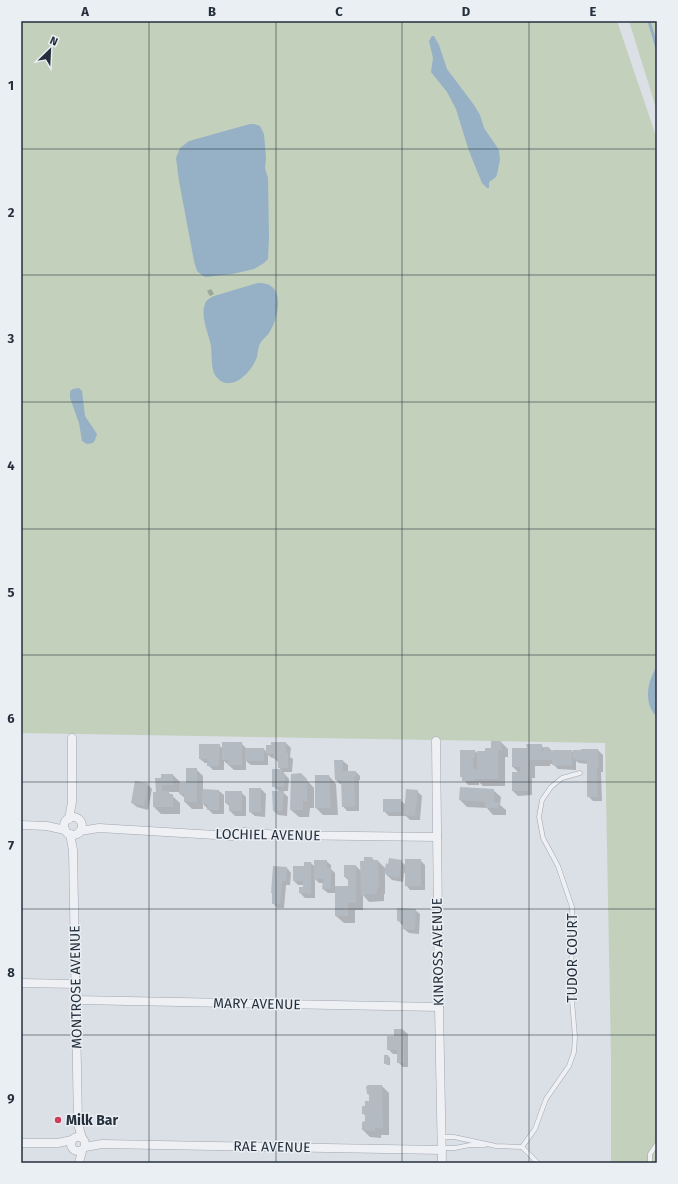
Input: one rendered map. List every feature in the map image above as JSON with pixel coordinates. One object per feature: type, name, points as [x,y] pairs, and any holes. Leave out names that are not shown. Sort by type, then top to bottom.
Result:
[{"type":"street","name":"MONTROSE AVENUE","points":[[72,738],[79,1163]]},
{"type":"street","name":"KINROSS AVENUE","points":[[436,742],[442,1163]]},
{"type":"street","name":"LOCHIEL AVENUE","points":[[21,825],[73,826],[232,836],[244,832],[278,835],[437,838]]},
{"type":"street","points":[[21,983],[76,984]]},
{"type":"street","name":"MARY AVENUE","points":[[76,1000],[439,1007]]},
{"type":"street","name":"RAE AVENUE","points":[[21,1143],[442,1149]]},
{"type":"lane","name":"TUDOR COURT","points":[[522,1147],[535,1129],[546,1099],[569,1066],[574,1052],[575,1037],[570,976],[573,940],[572,907],[558,866],[543,838],[539,817],[542,800],[553,785],[567,776],[580,773]]},
{"type":"lane","points":[[442,1137],[454,1137],[499,1147],[522,1147],[538,1163]]},
{"type":"lane","points":[[442,1149],[488,1144]]},
{"type":"lane","points":[[650,1163],[650,1154],[657,1144]]},
{"type":"green space","points":[[21,21],[617,21],[657,139],[657,1163],[611,1163],[611,1056],[605,743],[21,733]]},
{"type":"green space","points":[[629,21],[657,21],[657,111]]},
{"type":"water","points":[[432,36],[434,36],[439,45],[447,69],[474,105],[480,115],[484,128],[499,150],[500,160],[497,174],[496,177],[489,182],[489,188],[482,183],[469,151],[456,109],[447,92],[431,72],[433,58],[429,41]]},
{"type":"water","points":[[250,124],[260,126],[264,134],[266,158],[265,168],[268,178],[268,259],[254,269],[232,274],[206,277],[197,271],[194,261],[176,158],[180,148],[189,141]]},
{"type":"water","points":[[258,283],[267,284],[273,288],[277,294],[278,310],[276,318],[269,333],[260,344],[257,357],[249,371],[241,379],[231,383],[226,383],[217,378],[213,370],[211,346],[204,320],[205,304],[207,300],[214,296]]},
{"type":"water","points":[[79,388],[82,391],[85,416],[97,434],[93,443],[87,444],[82,441],[79,423],[70,398],[70,391]]},
{"type":"water","points":[[657,666],[657,717],[650,705],[648,692],[651,679]]},
{"type":"building","points":[[491,741],[501,741],[502,750],[498,750],[498,779],[475,779],[475,781],[462,781],[462,777],[460,777],[460,750],[475,750],[473,769],[477,769],[477,751],[485,751],[485,748],[491,748]]},
{"type":"building","points":[[222,742],[242,742],[242,765],[228,765],[228,760],[222,760]]},
{"type":"building","points":[[271,742],[286,742],[288,768],[278,768],[278,759],[274,759],[274,754],[266,754],[266,745],[271,745]]},
{"type":"building","points":[[199,744],[220,744],[219,766],[207,766],[207,759],[199,759]]},
{"type":"building","points":[[526,744],[542,744],[542,751],[544,751],[544,747],[549,747],[549,751],[572,750],[572,766],[552,765],[552,760],[529,760],[528,791],[512,791],[512,772],[520,772],[520,767],[512,767],[512,748],[527,748]]},
{"type":"building","points":[[245,748],[264,748],[264,761],[245,761]]},
{"type":"building","points":[[598,749],[598,797],[587,797],[587,761],[573,759],[573,750]]},
{"type":"building","points":[[334,760],[343,760],[343,771],[356,771],[356,776],[354,776],[355,807],[342,807],[341,780],[335,780]]},
{"type":"building","points":[[186,768],[197,768],[197,802],[184,802],[184,794],[179,794],[179,783],[186,783]]},
{"type":"building","points":[[272,769],[282,769],[282,774],[285,774],[284,787],[272,787]]},
{"type":"building","points":[[301,773],[307,779],[307,801],[303,801],[303,810],[290,810],[291,774]]},
{"type":"building","points":[[161,774],[173,774],[173,785],[162,785],[162,791],[169,791],[169,794],[173,794],[173,807],[153,807],[153,792],[156,792],[155,778],[161,778]]},
{"type":"building","points":[[315,775],[329,775],[331,808],[315,808]]},
{"type":"building","points":[[135,781],[148,783],[144,806],[131,803]]},
{"type":"building","points":[[460,787],[494,789],[494,802],[499,802],[499,808],[485,808],[485,802],[459,800]]},
{"type":"building","points":[[249,788],[261,788],[261,812],[249,812]]},
{"type":"building","points":[[202,789],[219,790],[219,810],[207,810],[208,804],[202,804]]},
{"type":"building","points":[[406,789],[418,790],[415,816],[404,815]]},
{"type":"building","points":[[225,791],[242,791],[242,811],[229,811],[229,803],[225,803]]},
{"type":"building","points":[[272,791],[284,791],[282,811],[273,811]]},
{"type":"building","points":[[383,799],[401,799],[401,812],[383,812]]},
{"type":"building","points":[[364,857],[372,857],[372,860],[378,860],[379,887],[377,887],[377,894],[361,895],[360,861],[364,861]]},
{"type":"building","points":[[389,858],[402,860],[399,878],[384,874],[386,863],[388,864]]},
{"type":"building","points":[[405,859],[421,859],[421,886],[405,886]]},
{"type":"building","points":[[314,860],[327,860],[327,868],[331,868],[331,889],[322,889],[323,879],[314,879]]},
{"type":"building","points":[[304,862],[311,862],[311,894],[299,893],[299,887],[303,887],[303,881],[293,881],[293,866],[304,866]]},
{"type":"building","points":[[344,865],[356,865],[356,903],[348,903],[348,916],[335,916],[335,886],[348,886],[348,877],[344,877]]},
{"type":"building","points":[[273,866],[287,867],[286,881],[282,881],[280,904],[272,904],[271,893]]},
{"type":"building","points":[[397,908],[416,909],[415,930],[403,929],[403,921],[397,921]]},
{"type":"building","points":[[394,1029],[403,1029],[404,1063],[397,1063],[397,1050],[387,1050],[387,1036],[394,1036]]},
{"type":"building","points":[[384,1055],[388,1055],[389,1064],[384,1064]]},
{"type":"building","points":[[382,1085],[383,1128],[375,1128],[375,1131],[362,1130],[362,1122],[365,1121],[365,1114],[362,1114],[362,1106],[365,1106],[365,1101],[369,1101],[369,1094],[367,1094],[366,1086]]},
{"type":"waterway","points":[[649,21],[657,48]]},
{"type":"place","name":"Milk Bar","points":[[58,1120]]}]
